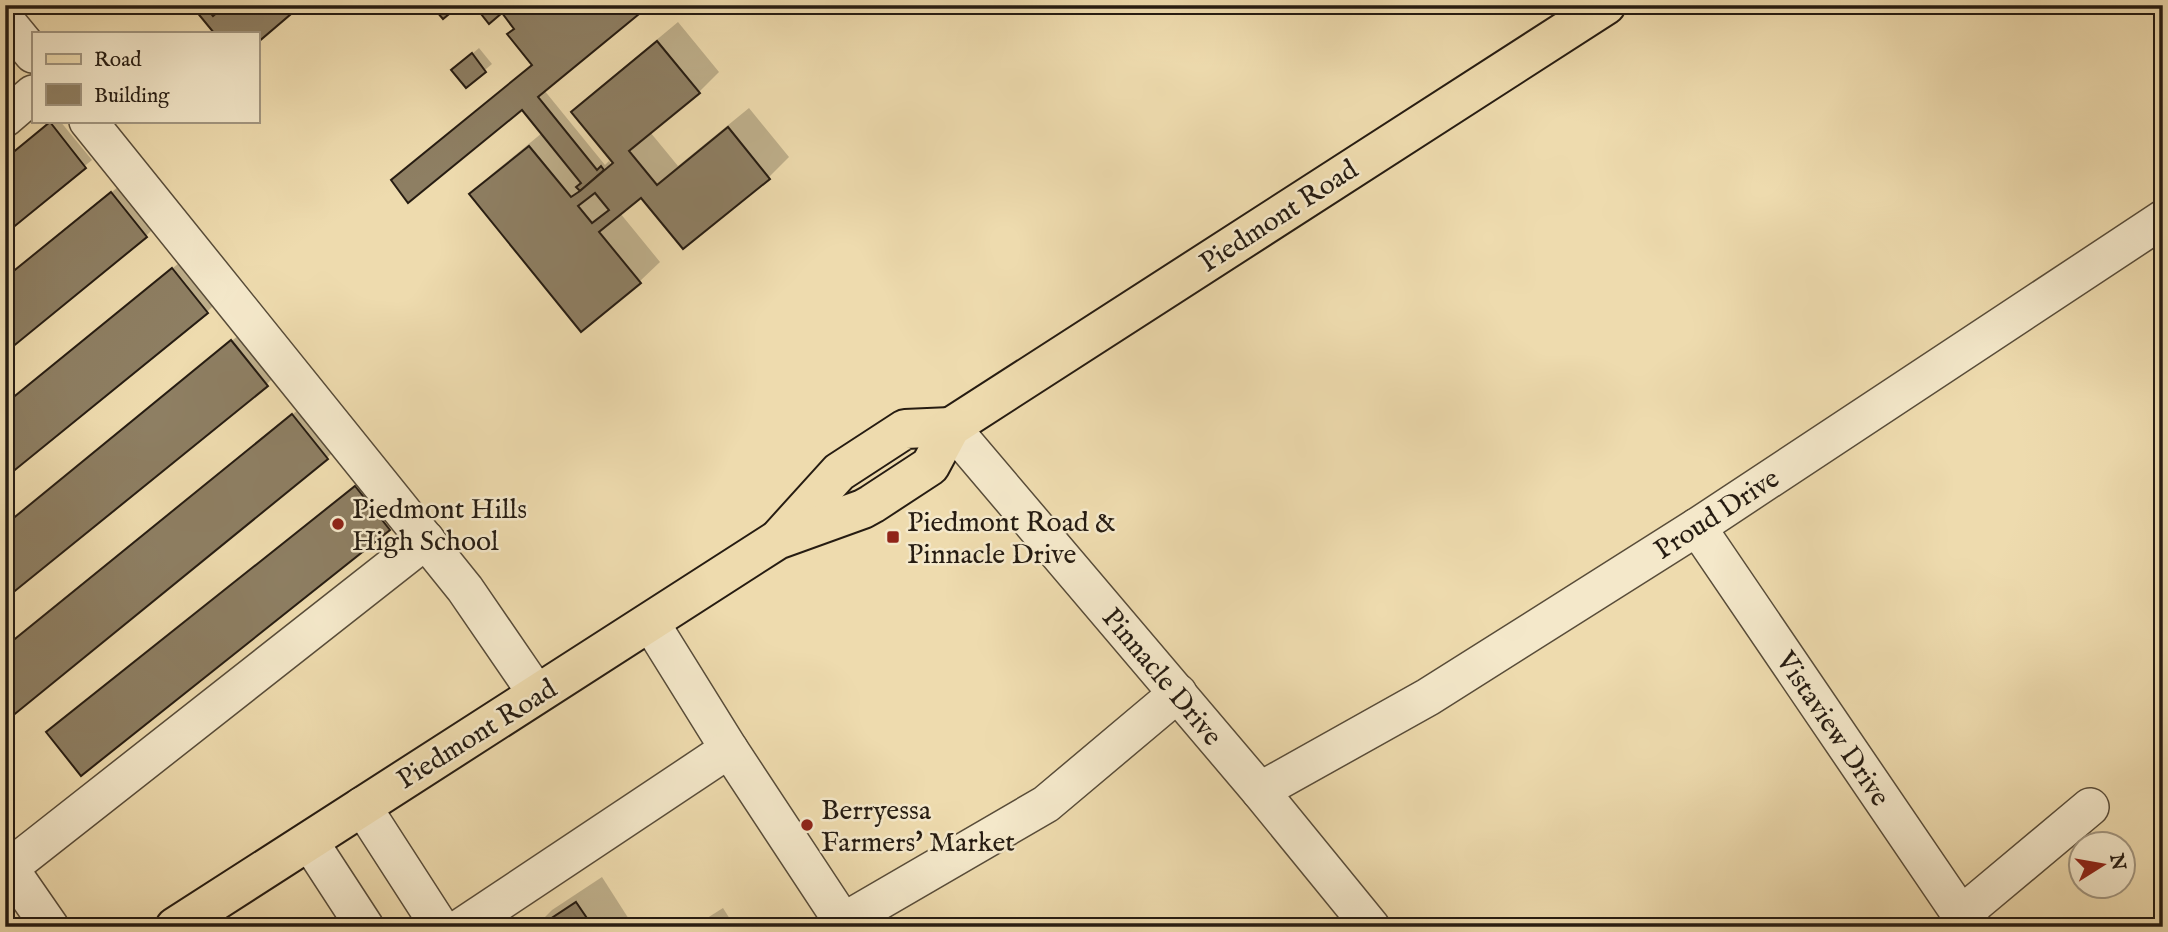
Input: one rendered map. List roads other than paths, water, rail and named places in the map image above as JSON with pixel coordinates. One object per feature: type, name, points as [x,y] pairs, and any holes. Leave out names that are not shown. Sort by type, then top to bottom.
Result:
[{"type":"main road","name":"Piedmont Road","points":[[175,927],[777,540],[872,504],[930,466],[951,427],[1606,5]]},
{"type":"street","points":[[5,20],[32,53]]},
{"type":"street","points":[[5,118],[32,95]]},
{"type":"street","points":[[89,122],[465,589],[537,695]]},
{"type":"street","name":"Proud Drive","points":[[1260,791],[1428,697],[1697,527],[2163,219]]},
{"type":"street","name":"Pinnacle Drive","points":[[951,427],[1178,693],[1371,927]]},
{"type":"street","name":"Vistaview Drive","points":[[1697,527],[1967,921]]},
{"type":"street","points":[[50,927],[7,865],[426,540]]},
{"type":"street","points":[[650,622],[729,749],[843,922],[1046,804],[1178,693]]},
{"type":"street","points":[[462,927],[729,749]]},
{"type":"street","points":[[362,806],[440,927]]},
{"type":"street","points":[[1967,921],[2090,807]]},
{"type":"street","points":[[309,841],[366,927]]},
{"type":"place","name":"Piedmont Hills High School","points":[[338,524]]},
{"type":"place","name":"Piedmont Road & Pinnacle Drive","points":[[893,537]]},
{"type":"place","name":"Berryessa Farmers' Market","points":[[807,825]]}]
